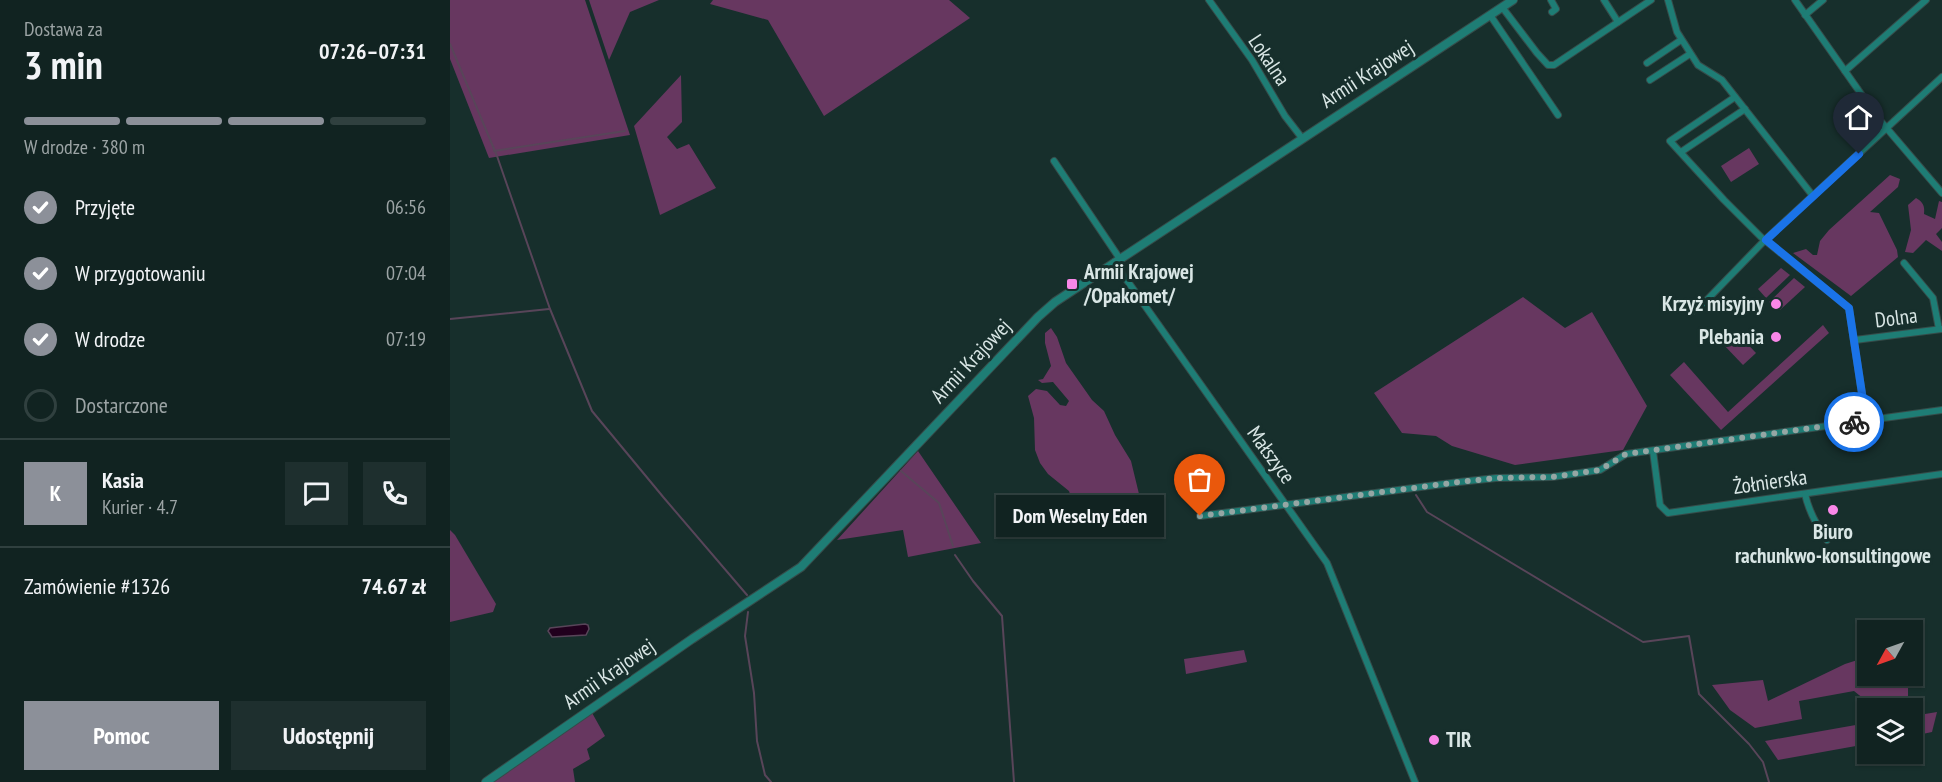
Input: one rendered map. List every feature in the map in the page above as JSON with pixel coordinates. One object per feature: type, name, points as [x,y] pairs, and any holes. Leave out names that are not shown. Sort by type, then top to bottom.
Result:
[{"type":"street","name":"Lokalna","points":[[1209,0],[1252,60],[1285,116],[1302,138]]},
{"type":"street","name":"Armii Krajowej","points":[[486,782],[792,574],[809,559],[1046,309],[1513,0]]},
{"type":"street","points":[[1551,0],[1556,9],[1552,12]]},
{"type":"street","points":[[1604,0],[1618,22]]},
{"type":"street","points":[[1502,7],[1537,53],[1548,64],[1554,65],[1651,0]]},
{"type":"street","points":[[1668,0],[1677,32],[1698,65],[1722,80],[1813,196]]},
{"type":"street","points":[[1795,0],[1886,128],[1942,194]]},
{"type":"street","points":[[1805,15],[1823,0]]},
{"type":"street","points":[[1845,71],[1926,0]]},
{"type":"street","points":[[1490,15],[1557,115]]},
{"type":"street","points":[[1647,63],[1681,40]]},
{"type":"street","points":[[1650,80],[1690,54]]},
{"type":"street","points":[[1691,312],[1702,305],[1766,240],[1942,77]]},
{"type":"street","points":[[1735,97],[1670,141],[1724,200],[1766,240],[1849,308],[1866,420]]},
{"type":"street","points":[[1681,152],[1745,110]]},
{"type":"street","name":"Małszyce","points":[[1054,161],[1117,260],[1333,574],[1415,782]]},
{"type":"street","points":[[1904,263],[1933,298],[1941,329]]},
{"type":"street","name":"Dolna","points":[[1855,340],[1941,329]]},
{"type":"street","points":[[1200,516],[1496,478],[1552,477],[1600,470],[1626,454],[1942,410]]},
{"type":"street","name":"Żołnierska","points":[[1653,451],[1660,505],[1668,513],[1942,474]]},
{"type":"street","points":[[1805,494],[1817,527],[1827,540]]},
{"type":"shaded area","points":[[450,0],[585,0],[630,135],[489,158],[450,59]]},
{"type":"shaded area","points":[[589,0],[659,0],[630,12],[609,60]]},
{"type":"shaded area","points":[[713,0],[949,0],[970,18],[824,116],[768,20],[710,4]]},
{"type":"shaded area","points":[[681,75],[682,122],[667,137],[677,149],[689,144],[716,188],[660,215],[634,126]]},
{"type":"shaded area","points":[[1749,148],[1759,164],[1731,182],[1721,166]]},
{"type":"shaded area","points":[[1890,175],[1900,179],[1898,187],[1870,212],[1879,213],[1897,250],[1898,257],[1851,296],[1793,253],[1806,249],[1813,255],[1817,255],[1820,241],[1829,230]]},
{"type":"shaded area","points":[[1916,198],[1923,204],[1924,214],[1935,219],[1939,201],[1942,202],[1942,228],[1936,234],[1942,242],[1942,251],[1926,240],[1913,253],[1905,252],[1911,230],[1908,205]]},
{"type":"shaded area","points":[[1781,268],[1790,275],[1766,298],[1758,289]]},
{"type":"shaded area","points":[[1794,278],[1805,287],[1780,310],[1777,310],[1769,302]]},
{"type":"shaded area","points":[[1523,297],[1565,328],[1592,312],[1647,406],[1623,450],[1515,465],[1452,446],[1436,436],[1402,433],[1374,393]]},
{"type":"shaded area","points":[[1823,325],[1829,333],[1721,430],[1670,375],[1684,362],[1728,412]]},
{"type":"shaded area","points":[[1051,328],[1057,337],[1066,363],[1092,400],[1104,411],[1131,461],[1139,494],[1138,499],[1120,503],[1095,522],[1084,523],[1076,514],[1069,491],[1048,474],[1035,450],[1034,418],[1028,396],[1036,389],[1047,391],[1060,405],[1066,406],[1069,401],[1053,382],[1042,383],[1038,380],[1043,379],[1051,366],[1045,333]]},
{"type":"shaded area","points":[[1735,331],[1756,353],[1743,365],[1722,343]]},
{"type":"shaded area","points":[[918,451],[981,543],[908,557],[903,530],[837,540]]},
{"type":"shaded area","points":[[450,530],[496,604],[493,612],[450,622]]},
{"type":"shaded area","points":[[585,624],[589,629],[586,635],[552,637],[548,631],[550,628]]},
{"type":"shaded area","points":[[1244,650],[1247,662],[1186,674],[1184,659]]},
{"type":"shaded area","points":[[1857,660],[1857,686],[1908,686],[1908,696],[1863,698],[1854,691],[1799,701],[1802,719],[1755,728],[1730,710],[1712,685],[1763,680],[1768,701]]},
{"type":"shaded area","points":[[591,711],[605,736],[587,749],[590,759],[573,769],[575,782],[494,782]]},
{"type":"shaded area","points":[[1937,712],[1932,732],[1923,734],[1923,714]]},
{"type":"shaded area","points":[[1857,725],[1857,746],[1778,760],[1765,741]]},
{"type":"waterway","points":[[450,44],[497,156],[550,309],[592,411],[747,595]]},
{"type":"waterway","points":[[494,151],[625,131]]},
{"type":"waterway","points":[[450,319],[549,309]]},
{"type":"waterway","points":[[901,471],[939,503],[953,546]]},
{"type":"waterway","points":[[1416,495],[1427,512],[1643,642],[1689,636],[1699,694],[1749,744],[1763,762],[1769,782]]},
{"type":"waterway","points":[[955,555],[1002,616],[1014,782]]},
{"type":"waterway","points":[[748,612],[745,636],[754,693],[757,741],[765,775],[771,782]]},
{"type":"way so far","points":[[1200,516],[1459,482],[1496,478],[1552,477],[1600,470],[1626,454],[1854,422]]},
{"type":"place","name":"Armii Krajowej /Opakomet/","points":[[1072,284]]},
{"type":"place","name":"Krzyż misyjny","points":[[1776,304]]},
{"type":"place","name":"Plebania","points":[[1776,337]]},
{"type":"place","name":"Biuro rachunkwo-konsultingowe","points":[[1833,510]]},
{"type":"place","name":"Dom Weselny Eden","points":[[1200,516]]},
{"type":"place","name":"TIR","points":[[1434,740]]},
{"type":"route","points":[[1854,422],[1866,420],[1849,308],[1766,240],[1859,154]]}]
